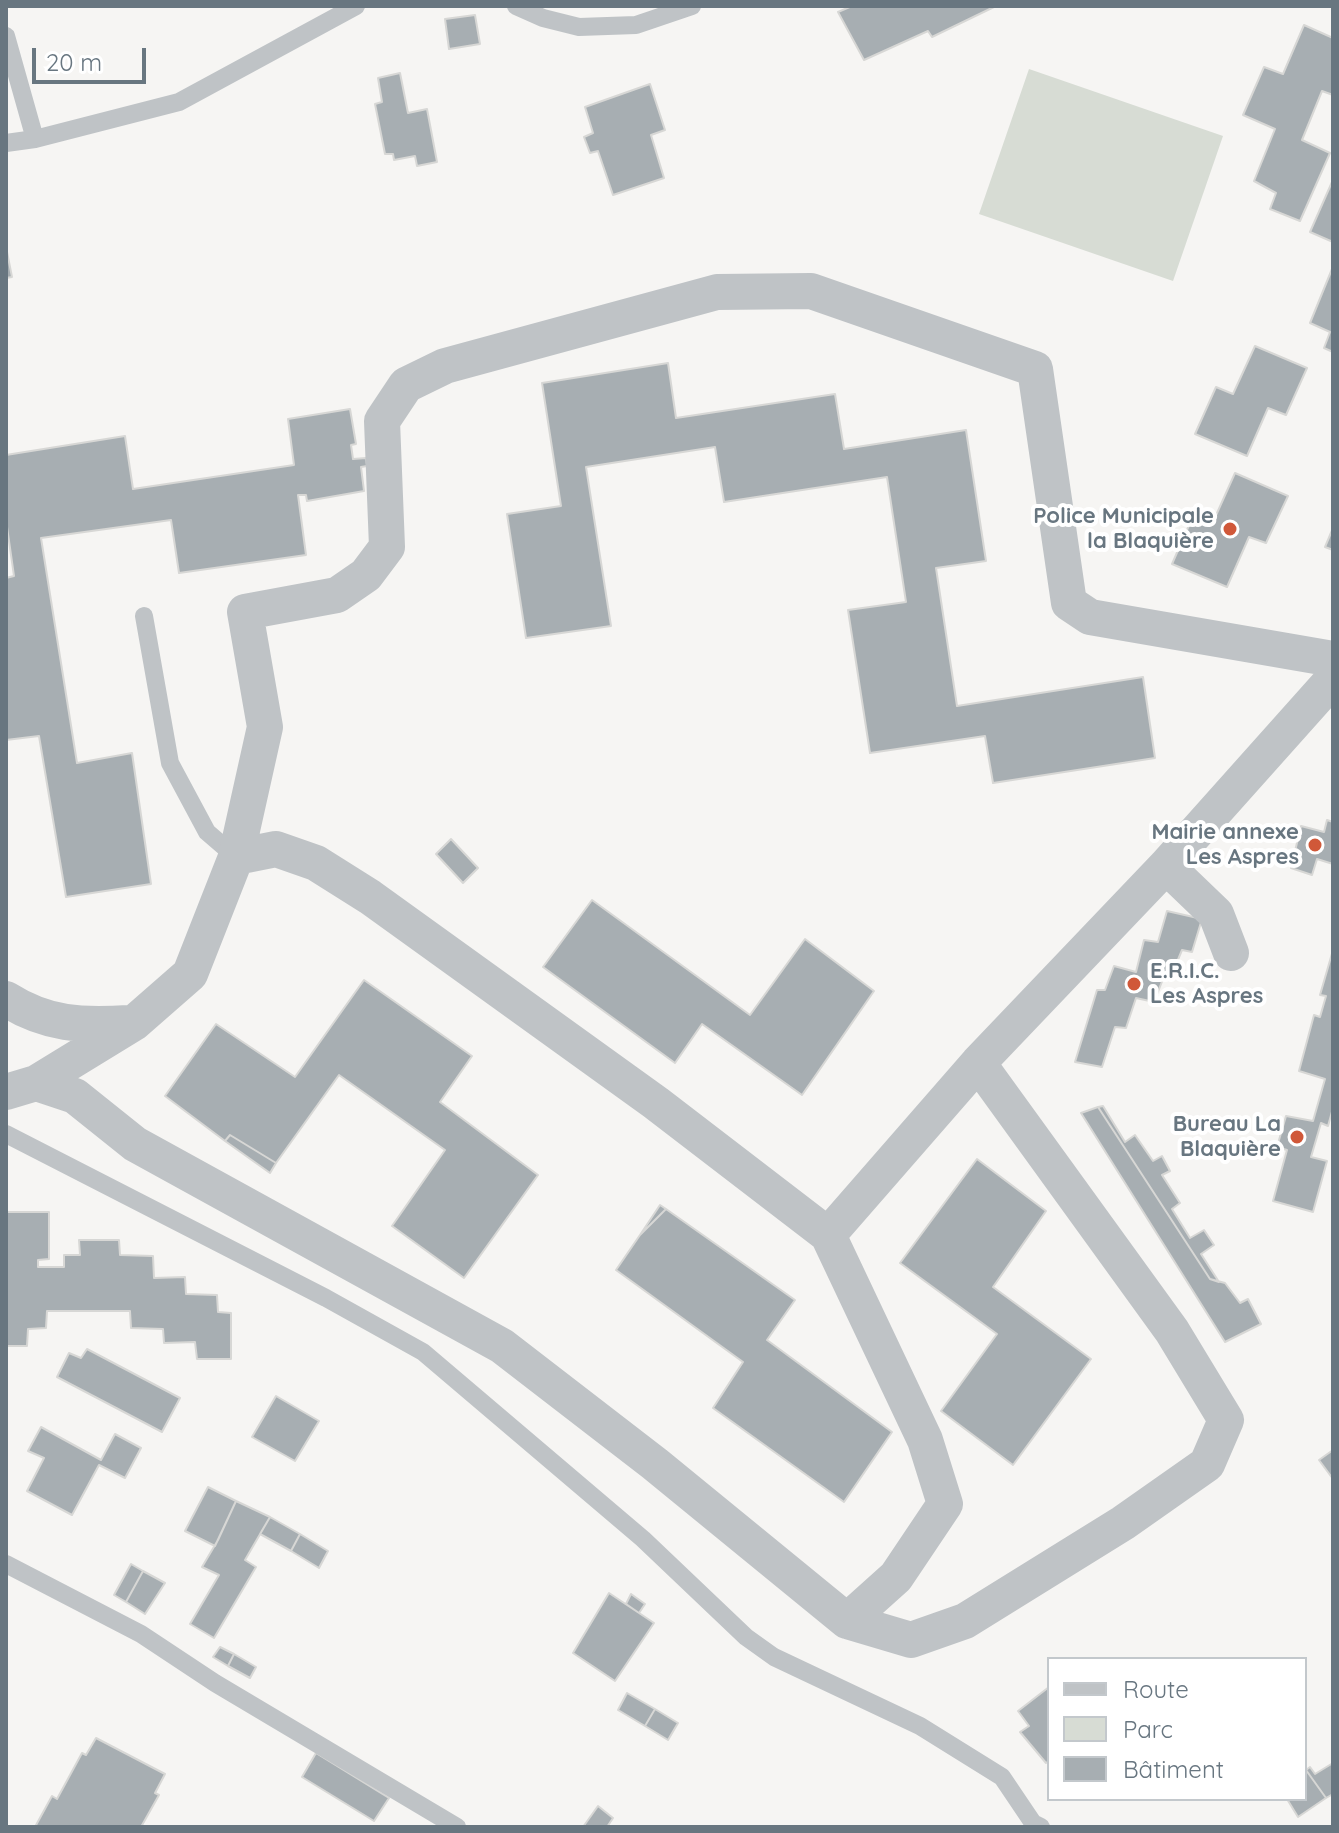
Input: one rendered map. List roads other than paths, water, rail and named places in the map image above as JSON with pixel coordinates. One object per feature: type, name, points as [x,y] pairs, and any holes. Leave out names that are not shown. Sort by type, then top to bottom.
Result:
[{"type":"street","points":[[21,1088],[134,1023],[190,974],[236,857],[265,727],[245,612],[337,595],[366,575],[387,547],[382,421],[406,385],[445,366],[717,292],[811,291],[1035,369],[1069,603],[1090,617],[1333,659]]},
{"type":"street","points":[[828,1235],[978,1063],[1166,866],[1333,679]]},
{"type":"street","points":[[236,857],[276,849],[316,863],[370,897],[656,1103],[828,1235],[925,1440],[945,1504],[896,1577],[847,1621]]},
{"type":"street","points":[[1166,866],[1216,914],[1231,953]]},
{"type":"street","points":[[6,999],[26,1012],[86,1026],[134,1023]]},
{"type":"street","points":[[21,1088],[75,1096],[135,1144],[502,1346],[655,1464],[847,1621],[911,1640],[965,1621],[1123,1523],[1207,1464],[1226,1420],[1172,1331],[978,1063]]},
{"type":"lane","points":[[6,143],[35,139],[179,102],[356,6]]},
{"type":"lane","points":[[516,6],[543,18],[579,27],[636,25],[692,6]]},
{"type":"lane","points":[[6,36],[35,139]]},
{"type":"lane","points":[[144,616],[170,763],[207,832],[236,857]]},
{"type":"lane","points":[[6,1134],[326,1298],[423,1352],[643,1539],[746,1637],[774,1657],[920,1726],[1002,1777],[1033,1823],[1041,1827]]},
{"type":"lane","points":[[6,1564],[141,1634],[215,1683],[457,1827]]},
{"type":"place","name":"Police Municipale la Blaquière","points":[[1230,529]]},
{"type":"place","name":"Mairie annexe Les Aspres","points":[[1315,845]]},
{"type":"place","name":"E.R.I.C. Les Aspres","points":[[1134,984]]},
{"type":"place","name":"Bureau La Blaquière","points":[[1297,1137]]}]
